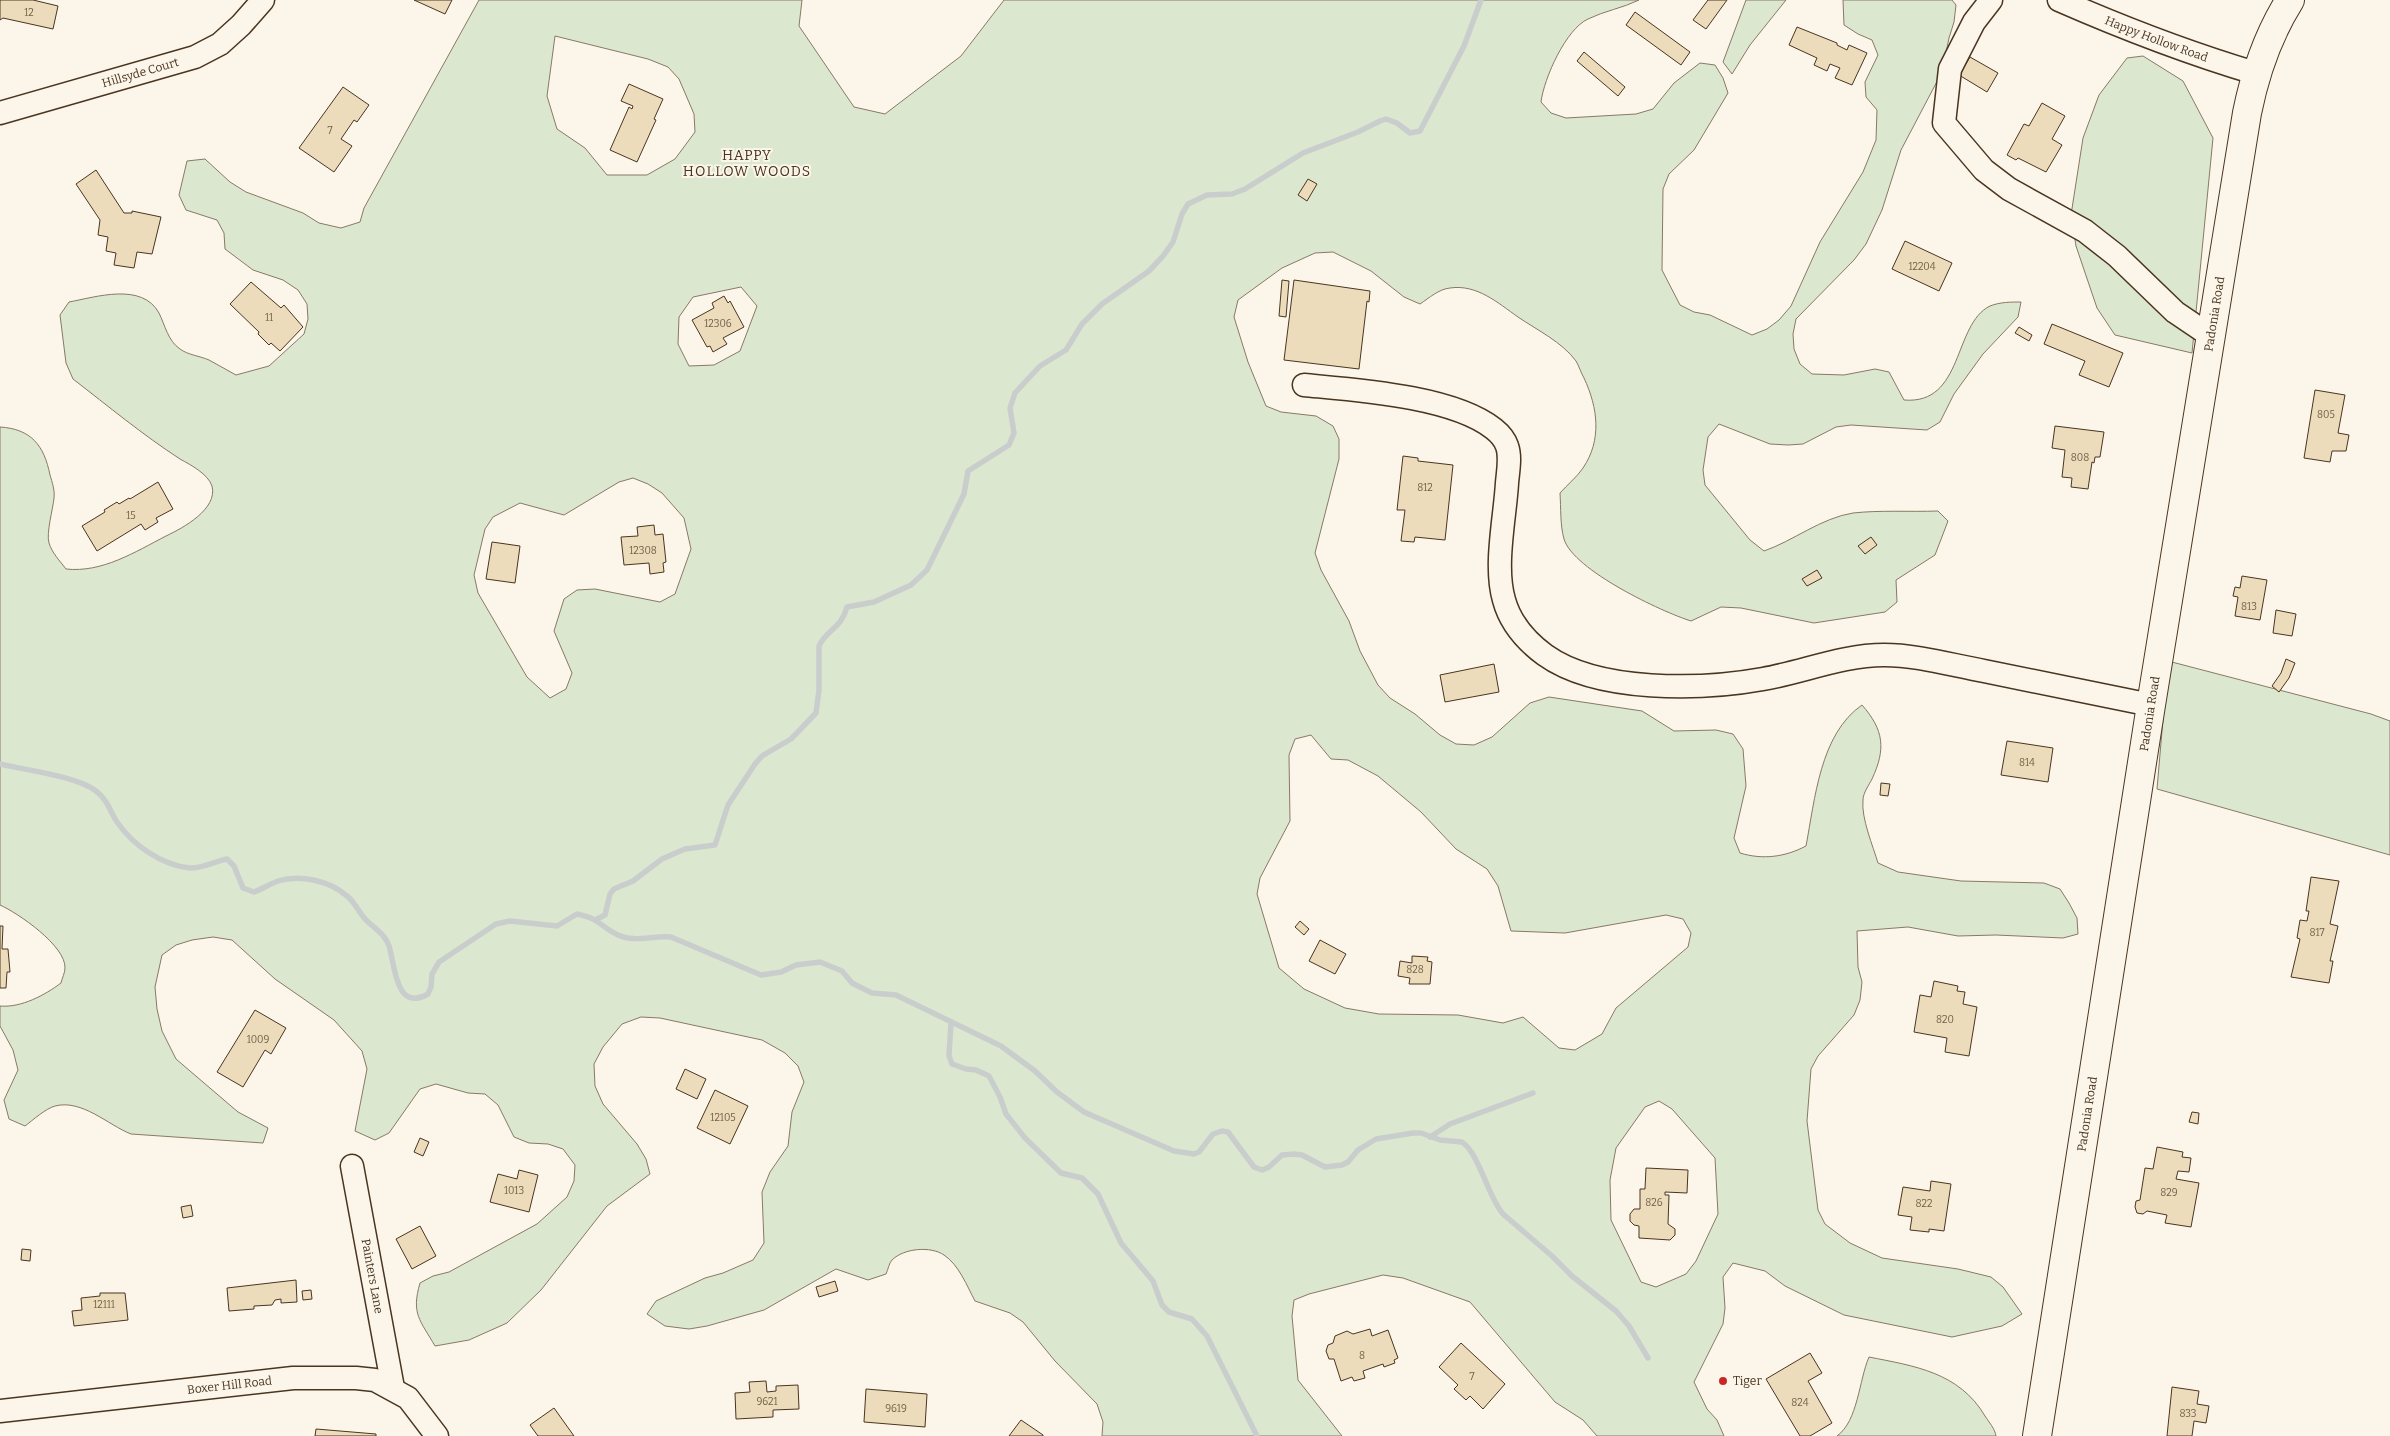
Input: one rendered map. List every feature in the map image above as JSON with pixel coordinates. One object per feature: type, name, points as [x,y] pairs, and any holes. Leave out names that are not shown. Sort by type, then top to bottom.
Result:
[{"type":"main road","name":"Padonia Road","points":[[2038,1436],[2151,705],[2247,113],[2255,73],[2271,36],[2290,0]]},
{"type":"street","name":"Hillsyde Court","points":[[0,113],[195,57],[220,44],[241,25],[263,0]]},
{"type":"street","points":[[1991,0],[1974,22],[1950,69],[1944,123],[1984,170],[2009,189],[2085,231],[2117,256],[2175,312],[2212,337]]},
{"type":"street","name":"Happy Hollow Road","points":[[2059,0],[2197,55],[2255,73]]},
{"type":"street","points":[[1304,385],[1372,392],[1445,406],[1480,420],[1498,434],[1507,447],[1509,464],[1501,567],[1503,599],[1512,620],[1527,640],[1547,656],[1569,667],[1600,678],[1636,684],[1680,687],[1728,684],[1763,679],[1861,657],[1885,655],[1934,660],[2151,705]]},
{"type":"street","name":"Painters Lane","points":[[352,1166],[393,1388]]},
{"type":"street","name":"Boxer Hill Road","points":[[0,1411],[293,1378],[356,1378],[375,1380],[393,1388],[408,1398],[437,1436]]},
{"type":"green space","points":[[479,0],[802,0],[799,26],[854,107],[885,114],[961,56],[1004,0],[1639,0],[1594,16],[1580,24],[1564,43],[1557,55],[1541,102],[1551,113],[1566,118],[1636,114],[1653,109],[1674,83],[1700,63],[1715,65],[1723,78],[1728,93],[1694,150],[1669,174],[1663,189],[1662,270],[1680,305],[1694,312],[1710,315],[1752,335],[1767,329],[1779,320],[1791,306],[1820,242],[1863,172],[1876,140],[1877,110],[1866,97],[1865,82],[1878,55],[1872,40],[1844,25],[1843,0],[1952,0],[1956,5],[1954,22],[1942,72],[1901,150],[1882,210],[1866,244],[1854,260],[1796,319],[1793,334],[1794,349],[1800,364],[1812,374],[1844,375],[1875,369],[1889,372],[1904,400],[1923,398],[1938,390],[1948,377],[1969,329],[1978,315],[1990,306],[2005,302],[2021,302],[2018,317],[1983,354],[1954,394],[1940,422],[1927,430],[1851,425],[1836,427],[1803,444],[1788,445],[1770,444],[1719,424],[1708,437],[1703,470],[1705,485],[1750,540],[1764,551],[1818,525],[1853,513],[1938,511],[1948,521],[1935,555],[1896,580],[1897,602],[1885,612],[1814,623],[1741,608],[1721,607],[1691,621],[1640,599],[1600,576],[1584,564],[1571,551],[1564,539],[1561,522],[1560,493],[1583,468],[1593,446],[1596,424],[1589,389],[1576,361],[1564,348],[1487,296],[1469,289],[1446,289],[1434,294],[1420,304],[1404,297],[1371,271],[1333,252],[1315,253],[1282,268],[1238,300],[1234,317],[1248,362],[1266,406],[1281,412],[1316,416],[1333,426],[1339,439],[1339,459],[1315,553],[1321,570],[1349,621],[1360,651],[1378,685],[1390,698],[1415,714],[1440,735],[1456,744],[1474,745],[1492,737],[1530,703],[1549,697],[1642,711],[1674,731],[1716,730],[1733,734],[1743,749],[1746,786],[1734,838],[1740,853],[1765,857],[1790,853],[1806,846],[1817,788],[1828,750],[1848,717],[1862,705],[1879,731],[1881,749],[1872,779],[1863,797],[1866,823],[1878,863],[1898,872],[1961,881],[2044,883],[2060,889],[2077,918],[2078,934],[2063,938],[1996,935],[1958,936],[1908,927],[1857,931],[1858,967],[1862,982],[1860,1000],[1854,1015],[1818,1056],[1811,1069],[1807,1121],[1818,1210],[1825,1224],[1850,1243],[1882,1258],[1958,1269],[1991,1277],[2003,1287],[2022,1314],[2002,1326],[1952,1337],[1844,1315],[1785,1286],[1765,1271],[1733,1263],[1723,1277],[1725,1308],[1723,1324],[1694,1382],[1707,1409],[1717,1420],[1724,1436],[1597,1436],[1583,1420],[1555,1402],[1470,1302],[1403,1278],[1383,1275],[1309,1294],[1294,1300],[1292,1316],[1298,1380],[1342,1436],[1102,1436],[1103,1422],[1097,1404],[1055,1361],[1023,1322],[1010,1313],[975,1301],[954,1264],[944,1255],[932,1250],[925,1249],[903,1253],[892,1260],[886,1274],[868,1280],[836,1269],[764,1310],[707,1326],[689,1329],[665,1326],[647,1314],[656,1301],[705,1278],[723,1273],[753,1260],[764,1243],[762,1192],[770,1172],[788,1146],[792,1112],[804,1082],[798,1066],[785,1053],[762,1040],[660,1018],[641,1017],[622,1024],[603,1047],[594,1064],[595,1086],[603,1104],[637,1144],[646,1159],[650,1174],[607,1206],[541,1290],[507,1323],[469,1340],[435,1346],[418,1316],[416,1302],[420,1283],[433,1276],[449,1272],[537,1224],[567,1197],[574,1181],[575,1165],[563,1149],[548,1144],[529,1143],[514,1137],[498,1105],[485,1094],[468,1093],[436,1084],[420,1089],[389,1133],[375,1140],[355,1131],[367,1069],[362,1051],[334,1020],[275,979],[232,940],[213,937],[192,940],[176,945],[162,955],[155,987],[157,1009],[162,1031],[176,1059],[238,1112],[268,1128],[263,1143],[131,1134],[85,1109],[65,1105],[55,1106],[47,1110],[25,1126],[9,1119],[4,1100],[18,1070],[13,1050],[0,1026],[0,1006],[24,1003],[48,992],[61,983],[65,968],[58,950],[40,931],[0,905],[0,427],[11,428],[28,435],[40,447],[44,455],[54,492],[48,539],[54,554],[66,569],[92,568],[105,565],[130,555],[190,523],[205,510],[210,502],[212,486],[210,482],[199,470],[153,440],[73,379],[66,363],[60,315],[69,302],[105,295],[130,295],[151,303],[159,313],[172,342],[183,351],[209,360],[236,375],[269,366],[304,334],[308,319],[307,304],[298,290],[283,280],[253,270],[225,249],[224,233],[217,220],[186,210],[179,195],[187,161],[205,159],[230,182],[246,192],[303,213],[319,223],[341,228],[360,222],[364,208]],"holes":[[[555,36],[648,59],[668,67],[679,79],[694,114],[695,132],[675,159],[647,175],[607,175],[585,148],[557,129],[547,96]],[[741,287],[757,306],[740,351],[714,365],[689,366],[678,344],[679,317],[693,297]],[[633,478],[648,484],[662,493],[684,518],[691,549],[675,594],[660,602],[595,589],[577,590],[564,599],[554,631],[572,673],[566,689],[550,698],[527,677],[478,593],[474,575],[485,529],[493,517],[520,503],[564,515],[619,482]],[[1311,735],[1331,759],[1348,760],[1378,776],[1421,812],[1456,849],[1487,869],[1498,886],[1511,931],[1565,933],[1666,915],[1683,919],[1691,933],[1688,947],[1616,1008],[1602,1034],[1575,1050],[1559,1048],[1523,1017],[1503,1023],[1458,1015],[1379,1014],[1345,1008],[1304,989],[1279,968],[1257,894],[1260,878],[1290,821],[1289,755],[1295,739]],[[1659,1101],[1672,1109],[1715,1158],[1718,1214],[1696,1261],[1686,1274],[1656,1287],[1641,1282],[1611,1220],[1610,1180],[1616,1148],[1645,1107]]]},
{"type":"green space","points":[[1746,0],[1786,0],[1750,45],[1732,74],[1723,62]]},
{"type":"green space","points":[[2143,56],[2183,81],[2213,138],[2192,353],[2115,335],[2097,308],[2076,246],[2071,215],[2083,138],[2099,95],[2127,58]]},
{"type":"green space","points":[[2168,661],[2371,714],[2390,721],[2390,855],[2157,789]]},
{"type":"green space","points":[[1869,1357],[1919,1368],[1949,1380],[1974,1401],[1992,1426],[1996,1436],[1837,1436],[1844,1429],[1854,1410]]},
{"type":"building","points":[[0,0],[33,0],[58,6],[53,29],[3,18],[0,20]]},
{"type":"building","points":[[414,0],[452,0],[445,14]]},
{"type":"building","points":[[1708,0],[1727,0],[1706,29],[1693,20]]},
{"type":"building","points":[[1635,12],[1690,52],[1681,65],[1626,25]]},
{"type":"building","points":[[1797,27],[1837,43],[1837,45],[1847,50],[1849,45],[1867,53],[1852,85],[1835,78],[1840,68],[1830,64],[1827,71],[1814,65],[1817,58],[1789,45]]},
{"type":"building","points":[[1584,52],[1625,87],[1618,96],[1577,61]]},
{"type":"building","points":[[1970,57],[1998,73],[1987,92],[1959,75]]},
{"type":"building","points":[[629,84],[663,99],[654,119],[656,120],[637,162],[610,150],[629,107],[632,109],[633,106],[621,101]]},
{"type":"building","points":[[343,87],[369,105],[357,122],[354,120],[341,139],[352,146],[334,172],[299,148]]},
{"type":"building","points":[[2042,103],[2065,116],[2052,139],[2062,145],[2046,172],[2018,158],[2016,160],[2007,155],[2024,124],[2029,126]]},
{"type":"building","points":[[96,170],[124,213],[132,213],[132,211],[161,217],[152,254],[137,252],[134,268],[114,265],[116,253],[106,251],[108,237],[98,235],[100,220],[76,184]]},
{"type":"building","points":[[1308,179],[1317,184],[1307,201],[1298,195]]},
{"type":"building","points":[[1905,241],[1952,263],[1939,291],[1892,269]]},
{"type":"building","points":[[1282,280],[1289,281],[1286,317],[1279,316]]},
{"type":"building","points":[[1294,280],[1370,291],[1369,302],[1367,301],[1359,369],[1284,360]]},
{"type":"building","points":[[251,282],[281,308],[284,305],[303,327],[280,351],[271,343],[269,345],[258,334],[259,332],[230,304]]},
{"type":"building","points":[[724,296],[728,303],[730,301],[744,327],[723,338],[727,344],[713,352],[710,346],[707,347],[692,320],[714,308],[712,303]]},
{"type":"building","points":[[2052,324],[2123,353],[2109,387],[2079,375],[2085,361],[2044,344]]},
{"type":"building","points":[[2019,327],[2032,335],[2029,341],[2015,333]]},
{"type":"building","points":[[2315,390],[2345,395],[2338,433],[2349,435],[2346,451],[2332,451],[2330,462],[2304,458]]},
{"type":"building","points":[[2055,426],[2104,432],[2100,457],[2095,457],[2094,463],[2092,462],[2088,489],[2071,487],[2072,478],[2062,477],[2065,450],[2052,448]]},
{"type":"building","points":[[1403,456],[1418,458],[1418,461],[1453,465],[1445,540],[1415,537],[1414,542],[1401,541],[1405,510],[1397,510]]},
{"type":"building","points":[[158,482],[173,509],[156,518],[158,522],[145,530],[141,524],[97,551],[82,526],[117,502],[119,504],[130,499]]},
{"type":"building","points":[[654,525],[655,535],[663,534],[666,562],[663,563],[664,572],[650,574],[649,563],[624,565],[621,537],[638,536],[637,527]]},
{"type":"building","points":[[1871,537],[1877,545],[1865,554],[1858,546]]},
{"type":"building","points":[[492,542],[520,546],[515,583],[486,579]]},
{"type":"building","points":[[1817,570],[1822,578],[1807,586],[1802,579]]},
{"type":"building","points":[[2242,576],[2267,580],[2260,620],[2235,616],[2238,597],[2233,596],[2235,587],[2240,588]]},
{"type":"building","points":[[2276,610],[2296,614],[2292,636],[2273,633]]},
{"type":"building","points":[[2286,659],[2295,663],[2289,678],[2279,692],[2272,686],[2281,673]]},
{"type":"building","points":[[1494,664],[1499,692],[1445,702],[1440,675]]},
{"type":"building","points":[[2007,741],[2053,748],[2048,782],[2001,775]]},
{"type":"building","points":[[1881,783],[1890,784],[1888,796],[1880,795]]},
{"type":"building","points":[[2311,877],[2339,881],[2330,924],[2338,926],[2330,961],[2333,961],[2329,983],[2291,977],[2300,939],[2297,938],[2300,920],[2307,921],[2309,911],[2306,911]]},
{"type":"building","points":[[1300,921],[1309,929],[1304,935],[1295,927]]},
{"type":"building","points":[[0,926],[3,926],[2,949],[8,949],[10,972],[7,972],[6,988],[0,988]]},
{"type":"building","points":[[1320,940],[1346,954],[1335,974],[1309,961]]},
{"type":"building","points":[[1412,956],[1428,957],[1427,961],[1432,962],[1430,984],[1409,984],[1410,978],[1398,976],[1400,961],[1412,963]]},
{"type":"building","points":[[1934,981],[1958,986],[1957,991],[1965,992],[1963,1004],[1977,1007],[1969,1056],[1945,1052],[1947,1038],[1914,1032],[1920,995],[1931,997]]},
{"type":"building","points":[[255,1010],[286,1028],[271,1054],[265,1050],[243,1087],[217,1072]]},
{"type":"building","points":[[685,1069],[706,1079],[697,1099],[676,1089]]},
{"type":"building","points":[[715,1090],[748,1106],[730,1144],[697,1128]]},
{"type":"building","points":[[2192,1112],[2199,1113],[2198,1124],[2189,1122]]},
{"type":"building","points":[[420,1138],[429,1142],[423,1156],[414,1152]]},
{"type":"building","points":[[2157,1147],[2183,1152],[2182,1157],[2191,1158],[2189,1172],[2178,1171],[2176,1179],[2199,1183],[2191,1227],[2165,1223],[2167,1215],[2147,1211],[2143,1214],[2137,1213],[2136,1201],[2140,1200],[2145,1168],[2153,1169]]},
{"type":"building","points":[[1646,1168],[1688,1170],[1687,1193],[1665,1192],[1665,1195],[1669,1195],[1668,1224],[1675,1229],[1675,1235],[1670,1240],[1639,1238],[1639,1226],[1634,1225],[1630,1221],[1630,1214],[1634,1209],[1640,1209],[1640,1189],[1645,1189]]},
{"type":"building","points":[[519,1170],[538,1175],[529,1212],[490,1202],[498,1174],[517,1179]]},
{"type":"building","points":[[1931,1181],[1951,1184],[1944,1231],[1929,1229],[1929,1232],[1910,1230],[1912,1217],[1898,1215],[1903,1187],[1930,1191]]},
{"type":"building","points":[[191,1205],[193,1216],[183,1218],[181,1207]]},
{"type":"building","points":[[420,1226],[436,1256],[412,1269],[396,1239]]},
{"type":"building","points":[[22,1249],[31,1250],[30,1261],[21,1260]]},
{"type":"building","points":[[296,1280],[297,1302],[281,1303],[281,1299],[275,1300],[272,1305],[229,1311],[227,1288]]},
{"type":"building","points":[[835,1281],[838,1291],[819,1297],[816,1287]]},
{"type":"building","points":[[311,1290],[312,1299],[303,1300],[302,1291]]},
{"type":"building","points":[[100,1293],[125,1293],[128,1320],[74,1326],[72,1311],[82,1310],[81,1298],[100,1296]]},
{"type":"building","points":[[1370,1329],[1372,1336],[1388,1330],[1398,1358],[1394,1360],[1395,1363],[1384,1367],[1383,1364],[1363,1371],[1365,1378],[1354,1381],[1352,1377],[1341,1381],[1334,1359],[1329,1359],[1326,1351],[1328,1345],[1333,1343],[1335,1336],[1347,1331],[1353,1334]]},
{"type":"building","points":[[1461,1343],[1505,1384],[1483,1409],[1470,1396],[1466,1400],[1454,1389],[1458,1385],[1439,1367]]},
{"type":"building","points":[[1810,1353],[1822,1373],[1808,1381],[1832,1423],[1810,1436],[1800,1436],[1766,1379]]},
{"type":"building","points":[[766,1381],[767,1392],[776,1391],[776,1386],[798,1385],[799,1409],[773,1410],[773,1417],[736,1419],[735,1393],[750,1392],[749,1382]]},
{"type":"building","points":[[2172,1387],[2199,1391],[2197,1404],[2209,1406],[2206,1423],[2194,1421],[2192,1436],[2167,1436]]},
{"type":"building","points":[[866,1389],[927,1394],[925,1427],[864,1422]]},
{"type":"building","points":[[554,1408],[574,1436],[538,1436],[530,1425]]},
{"type":"building","points":[[1021,1420],[1043,1435],[1043,1436],[1009,1436]]},
{"type":"building","points":[[316,1429],[376,1434],[376,1436],[315,1436]]},
{"type":"waterway","points":[[597,919],[605,915],[610,894],[614,889],[633,881],[662,859],[685,849],[715,845],[728,805],[755,764],[762,756],[791,739],[816,713],[819,690],[819,646],[822,640],[838,625],[847,607],[874,602],[911,585],[927,570],[964,494],[968,471],[1009,445],[1014,433],[1010,408],[1015,393],[1040,366],[1066,350],[1082,324],[1102,304],[1149,271],[1163,256],[1173,242],[1182,214],[1188,204],[1207,195],[1232,194],[1245,189],[1303,153],[1386,119],[1397,123],[1410,133],[1420,131],[1464,46],[1481,0]]},
{"type":"waterway","points":[[0,764],[64,777],[96,791],[108,805],[117,822],[139,846],[169,863],[194,868],[227,859],[234,866],[243,888],[254,892],[278,881],[296,878],[314,880],[332,886],[350,898],[369,923],[385,938],[389,946],[398,984],[409,997],[417,998],[428,994],[431,987],[432,974],[439,962],[496,924],[510,921],[557,926],[577,914],[596,920],[612,932],[624,937],[637,939],[671,937],[761,975],[781,972],[796,965],[820,962],[842,971],[852,983],[872,993],[896,995],[1001,1046],[1035,1071],[1057,1092],[1084,1112],[1174,1151],[1194,1154],[1199,1152],[1213,1134],[1222,1131],[1228,1132],[1254,1167],[1262,1170],[1269,1167],[1282,1155],[1294,1154],[1302,1155],[1325,1167],[1342,1165],[1348,1162],[1358,1150],[1376,1139],[1413,1133],[1421,1133],[1440,1140],[1462,1142],[1473,1156],[1503,1214],[1552,1256],[1572,1276],[1616,1311],[1629,1326],[1648,1358]]},
{"type":"waterway","points":[[951,1022],[949,1056],[952,1064],[976,1070],[989,1076],[1006,1114],[1025,1138],[1061,1173],[1082,1178],[1098,1194],[1121,1243],[1153,1281],[1162,1305],[1169,1312],[1192,1319],[1207,1336],[1257,1436]]},
{"type":"waterway","points":[[1430,1137],[1450,1124],[1533,1093]]},
{"type":"place","name":"Tiger","points":[[1723,1381]]},
{"type":"district","name":"HAPPY HOLLOW WOODS","points":[[747,164]]}]
